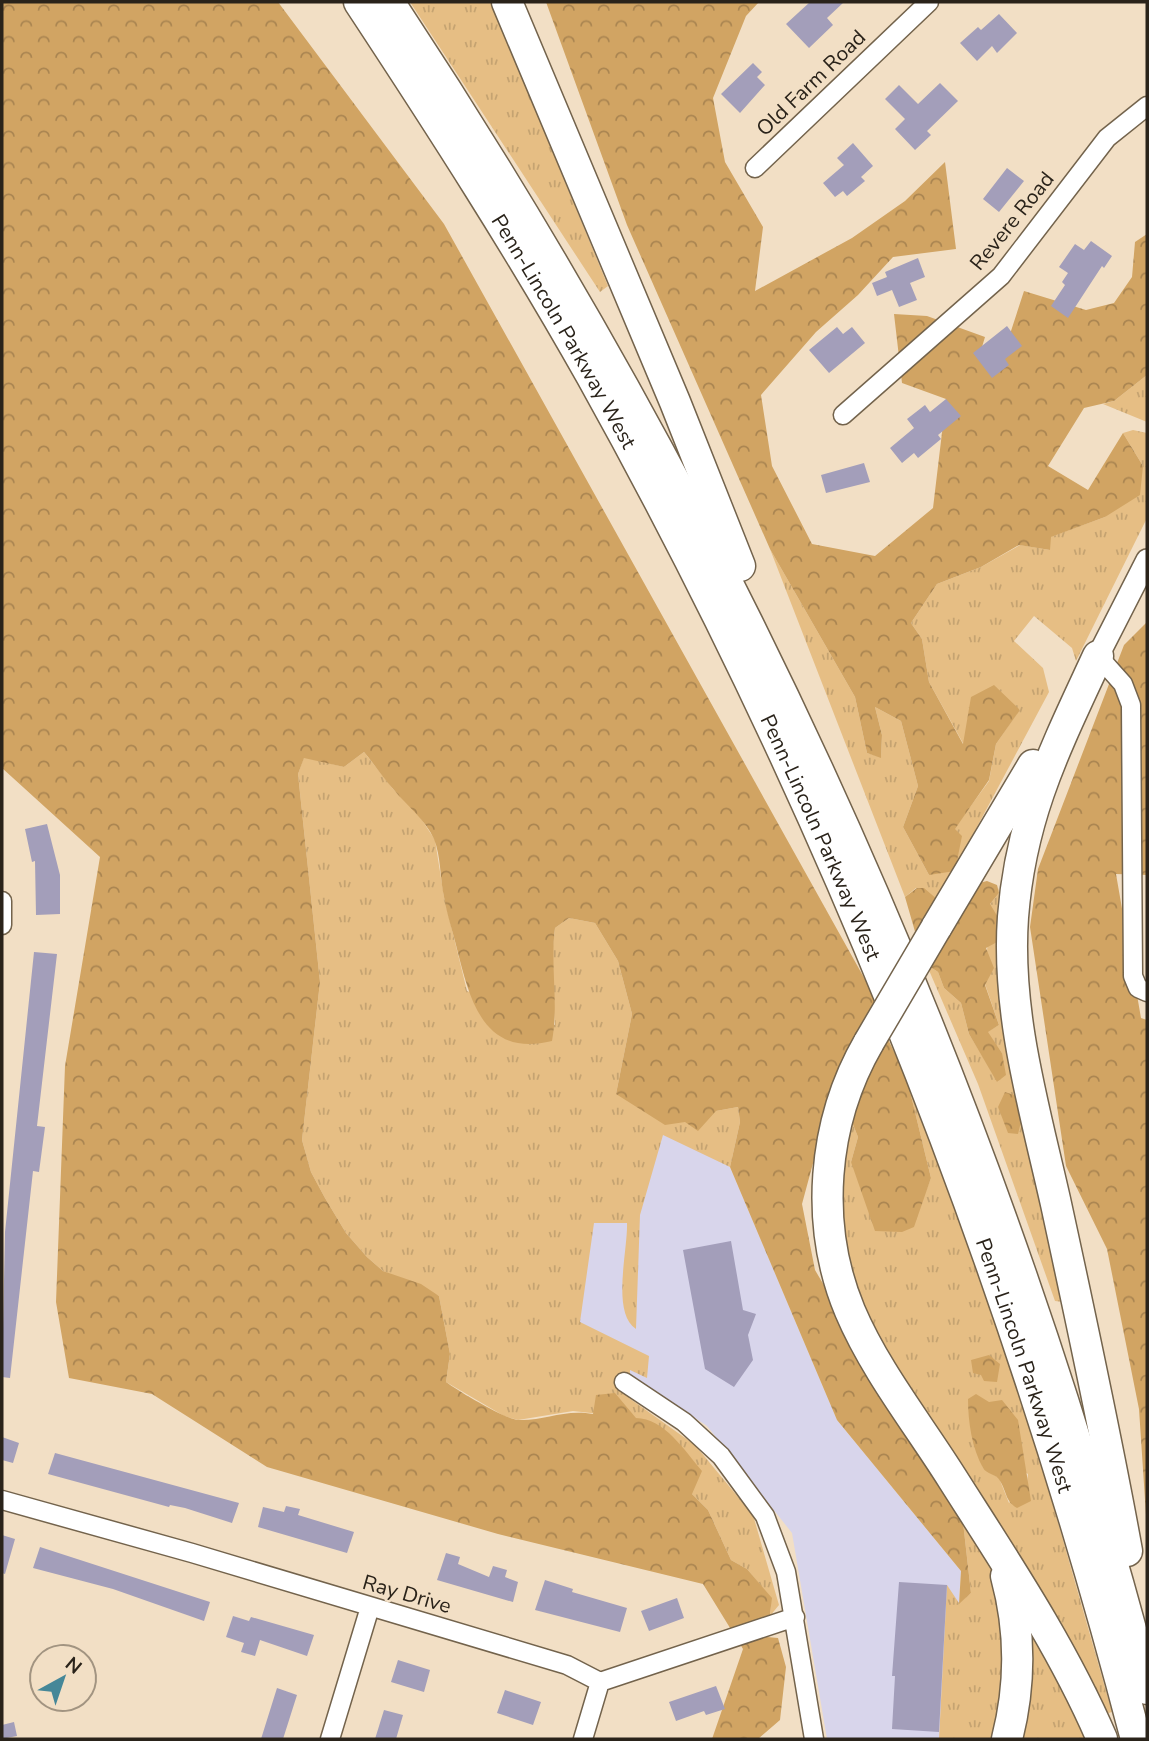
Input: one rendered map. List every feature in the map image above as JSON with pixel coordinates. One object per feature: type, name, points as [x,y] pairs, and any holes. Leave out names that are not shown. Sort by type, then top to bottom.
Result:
[{"type":"highway","points":[[338,2],[474,178]]},
{"type":"highway","name":"Penn-Lincoln Parkway West","points":[[359,2],[474,178],[584,363],[651,485],[750,678],[846,887],[933,1098],[1011,1315],[1080,1534],[1136,1739]]},
{"type":"highway","name":"Penn-Lincoln Parkway West","points":[[389,2],[495,165],[612,362],[721,564],[820,772],[912,984],[995,1199],[1069,1418],[1147,1689]]},
{"type":"highway","points":[[507,2],[698,458],[820,772]]},
{"type":"highway","points":[[1098,656],[869,1042],[842,1099],[831,1153],[828,1217],[836,1266],[851,1312],[873,1355],[1061,1653],[1102,1739]]},
{"type":"highway","points":[[1098,656],[1036,794],[1017,883],[1012,948],[1020,1039],[1101,1410],[1147,1662]]},
{"type":"highway","points":[[973,867],[998,865],[1009,871],[1017,883]]},
{"type":"highway","points":[[999,1552],[1014,1614],[1018,1657],[1016,1698],[1007,1739]]},
{"type":"street","name":"Old Farm Road","points":[[755,168],[929,2]]},
{"type":"street","name":"Revere Road","points":[[844,415],[1001,276],[1107,138],[1147,106]]},
{"type":"street","points":[[1143,990],[1133,976],[1131,705],[1124,684],[1098,656],[1147,560]]},
{"type":"street","points":[[624,1382],[684,1422],[721,1456],[765,1516],[786,1572],[814,1739]]},
{"type":"street","name":"Ray Drive","points":[[2,1500],[192,1553],[567,1665],[600,1682]]},
{"type":"street","points":[[330,1739],[370,1607]]},
{"type":"street","points":[[583,1739],[600,1682],[795,1617]]},
{"type":"shaded area","points":[[591,1078],[730,1167],[837,1420],[961,1571],[949,1739],[827,1739],[792,1533],[707,1426],[548,1319]]},
{"type":"green space","points":[[2,2],[278,2],[444,224],[877,1001],[833,1089],[802,1204],[815,1270],[963,1522],[971,1593],[959,1604],[961,1571],[837,1420],[730,1167],[740,1122],[738,1107],[716,1111],[698,1131],[685,1122],[665,1125],[616,1094],[632,1014],[618,961],[595,923],[569,918],[555,928],[555,1013],[552,1041],[529,1044],[510,1041],[495,1033],[484,1021],[468,988],[445,904],[436,846],[426,825],[364,752],[344,767],[304,758],[298,774],[320,982],[302,1140],[311,1172],[346,1233],[367,1257],[383,1271],[421,1284],[439,1296],[450,1354],[446,1382],[493,1410],[518,1420],[572,1413],[593,1414],[596,1395],[615,1393],[636,1418],[646,1419],[665,1429],[702,1471],[692,1494],[708,1510],[731,1560],[747,1569],[772,1598],[767,1637],[778,1638],[786,1667],[780,1720],[758,1739],[712,1739],[743,1649],[703,1584],[498,1534],[267,1467],[152,1394],[69,1378],[56,1302],[65,1066],[100,857],[2,768]]},
{"type":"green space","points":[[410,2],[491,2],[608,286],[600,292]]},
{"type":"green space","points":[[546,2],[759,2],[746,16],[713,98],[725,162],[763,227],[755,291],[852,238],[905,201],[945,162],[956,249],[893,257],[858,295],[816,332],[761,395],[772,466],[812,544],[875,556],[933,508],[946,399],[902,383],[894,314],[927,316],[985,337],[982,347],[1011,331],[1024,291],[1086,310],[1114,303],[1132,277],[1135,242],[1147,234],[1147,375],[1114,401],[1084,408],[1048,466],[1088,490],[1123,433],[1143,466],[1140,495],[1105,517],[1051,537],[1050,550],[1019,545],[981,567],[937,584],[911,623],[922,639],[929,682],[963,744],[971,697],[994,685],[1020,710],[996,744],[989,780],[955,829],[962,836],[955,871],[929,875],[903,827],[918,786],[901,721],[875,707],[882,735],[881,758],[867,753],[855,697],[770,549],[627,225]]},
{"type":"green space","points":[[1147,375],[1147,422],[1103,404],[1114,401]]},
{"type":"green space","points":[[1133,430],[1147,433],[1147,518],[1076,661],[1072,648],[1034,616],[1014,641],[1043,668],[1049,692],[938,900],[916,888],[905,897],[770,549],[855,697],[867,753],[881,757],[882,735],[875,707],[901,721],[918,786],[903,827],[929,875],[954,829],[989,781],[996,744],[1020,709],[964,745],[929,682],[922,639],[911,623],[937,584],[981,567],[1020,545],[1050,550],[1050,537],[1105,517],[1143,466],[1123,433]]},
{"type":"green space","points":[[1147,622],[1147,875],[1116,874],[1141,1018],[1147,1020],[1147,1530],[1139,1409],[1107,1249],[1066,1166],[1030,927],[1038,869],[1124,645]]},
{"type":"green space","points":[[364,752],[393,789],[418,814],[435,840],[444,897],[467,991],[555,1025],[551,965],[555,928],[569,918],[595,923],[618,961],[632,1014],[616,1094],[716,1111],[738,1107],[740,1122],[730,1167],[663,1135],[640,1215],[636,1329],[628,1321],[622,1296],[627,1223],[594,1223],[580,1322],[649,1356],[647,1378],[630,1370],[629,1398],[695,1445],[753,1515],[779,1605],[770,1616],[771,1598],[747,1569],[731,1560],[708,1510],[692,1494],[636,1418],[573,1411],[518,1420],[504,1416],[446,1382],[450,1354],[439,1296],[383,1271],[367,1257],[346,1233],[311,1172],[302,1140],[320,982],[298,774],[304,757],[344,767]]},
{"type":"green space","points":[[987,881],[997,885],[999,893],[990,904],[1002,924],[999,941],[986,948],[994,968],[985,985],[999,1025],[988,1032],[1002,1053],[1006,1075],[997,1082],[969,1034],[961,1003],[944,988],[938,972],[929,966],[975,884]]},
{"type":"green space","points":[[997,885],[1002,899],[1070,1303],[1055,1301],[978,1084],[928,968],[929,966],[938,972],[944,988],[961,1003],[969,1034],[998,1082],[1002,1053],[987,1032],[999,1025],[985,984],[990,904],[999,893]]},
{"type":"green space","points":[[917,888],[924,888],[938,900],[916,935],[905,897]]},
{"type":"green space","points":[[887,1037],[907,1079],[931,1178],[914,1227],[902,1232],[875,1231],[851,1162],[858,1137],[850,1117],[862,1074]]},
{"type":"green space","points":[[907,1079],[1018,1382],[1112,1712],[1102,1715],[869,1323],[859,1295],[842,1222],[842,1174],[850,1117],[858,1137],[851,1162],[924,1196],[931,1178]],"holes":[[[976,1443],[1028,1474],[1027,1482],[1009,1503],[999,1478],[983,1468]]]},
{"type":"green space","points":[[1005,1092],[1017,1096],[1022,1118],[1018,1134],[1008,1133],[998,1107]]},
{"type":"green space","points":[[989,1355],[1000,1364],[997,1382],[984,1381],[981,1375],[973,1373],[971,1360]]},
{"type":"green space","points":[[976,1394],[989,1402],[1002,1400],[1018,1420],[1031,1501],[1017,1508],[1008,1499],[999,1479],[983,1468],[976,1452],[968,1399]]},
{"type":"green space","points":[[963,1522],[990,1556],[1004,1599],[1008,1646],[1002,1739],[939,1739],[947,1585],[959,1603],[971,1593]]},
{"type":"green space","points":[[1028,1618],[1089,1739],[1014,1739]]},
{"type":"building","points":[[810,2],[844,2],[827,18],[833,25],[809,48],[786,24]]},
{"type":"building","points":[[999,14],[1017,33],[997,53],[992,46],[977,61],[960,43]]},
{"type":"building","points":[[753,63],[762,72],[757,77],[765,85],[740,113],[721,94]]},
{"type":"building","points":[[940,83],[958,101],[927,131],[931,135],[915,150],[895,129],[905,119],[885,99],[899,85],[918,104]]},
{"type":"building","points":[[853,143],[873,166],[861,177],[865,181],[847,196],[843,191],[835,197],[823,183],[844,165],[837,158]]},
{"type":"building","points":[[1007,168],[1024,181],[999,212],[983,199]]},
{"type":"building","points":[[1091,241],[1112,256],[1104,268],[1102,266],[1068,318],[1051,306],[1065,285],[1062,282],[1068,273],[1059,267],[1075,244],[1084,250]]},
{"type":"building","points":[[918,258],[925,277],[910,283],[917,300],[899,307],[892,290],[877,296],[872,283],[887,277],[885,272]]},
{"type":"building","points":[[1007,326],[1022,346],[1005,359],[1009,365],[992,378],[973,353]]},
{"type":"building","points":[[837,327],[843,334],[852,327],[865,343],[829,373],[809,350]]},
{"type":"building","points":[[946,399],[961,416],[938,435],[941,439],[918,458],[914,453],[902,463],[890,448],[914,428],[907,419],[925,405],[930,412]]},
{"type":"building","points":[[864,463],[870,482],[826,493],[821,475]]},
{"type":"building","points":[[47,824],[60,875],[60,914],[36,915],[35,861],[32,862],[25,829]]},
{"type":"building","points":[[34,952],[57,954],[37,1126],[45,1127],[39,1172],[33,1171],[10,1378],[2,1377],[5,1232]]},
{"type":"building","points":[[731,1241],[743,1310],[756,1314],[748,1335],[753,1360],[734,1387],[705,1369],[683,1250]]},
{"type":"building","points":[[2,1437],[19,1443],[13,1463],[2,1460]]},
{"type":"building","points":[[55,1453],[239,1503],[232,1523],[185,1508],[169,1507],[48,1474]]},
{"type":"building","points":[[286,1506],[300,1509],[298,1515],[354,1532],[347,1553],[258,1527],[263,1507],[284,1512]]},
{"type":"building","points":[[2,1535],[15,1539],[5,1574],[2,1573]]},
{"type":"building","points":[[40,1547],[210,1602],[204,1621],[113,1589],[33,1568]]},
{"type":"building","points":[[446,1553],[460,1557],[458,1564],[489,1577],[493,1566],[507,1570],[505,1577],[518,1582],[513,1602],[437,1580]]},
{"type":"building","points":[[545,1580],[573,1589],[572,1592],[627,1608],[620,1632],[535,1610]]},
{"type":"building","points":[[899,1582],[947,1585],[939,1732],[892,1729],[895,1676],[892,1676]]},
{"type":"building","points":[[677,1598],[684,1618],[649,1631],[641,1611]]},
{"type":"building","points":[[233,1616],[249,1621],[251,1617],[314,1635],[307,1656],[260,1640],[255,1656],[241,1652],[244,1643],[226,1637]]},
{"type":"building","points":[[398,1660],[430,1670],[424,1692],[391,1682]]},
{"type":"building","points":[[716,1686],[725,1709],[706,1715],[704,1711],[676,1721],[669,1702]]},
{"type":"building","points":[[277,1688],[297,1695],[283,1739],[261,1739]]},
{"type":"building","points":[[505,1690],[541,1702],[533,1725],[497,1713]]},
{"type":"building","points":[[384,1710],[403,1715],[396,1739],[375,1739]]},
{"type":"building","points":[[14,1722],[17,1736],[2,1739],[2,1725]]}]
